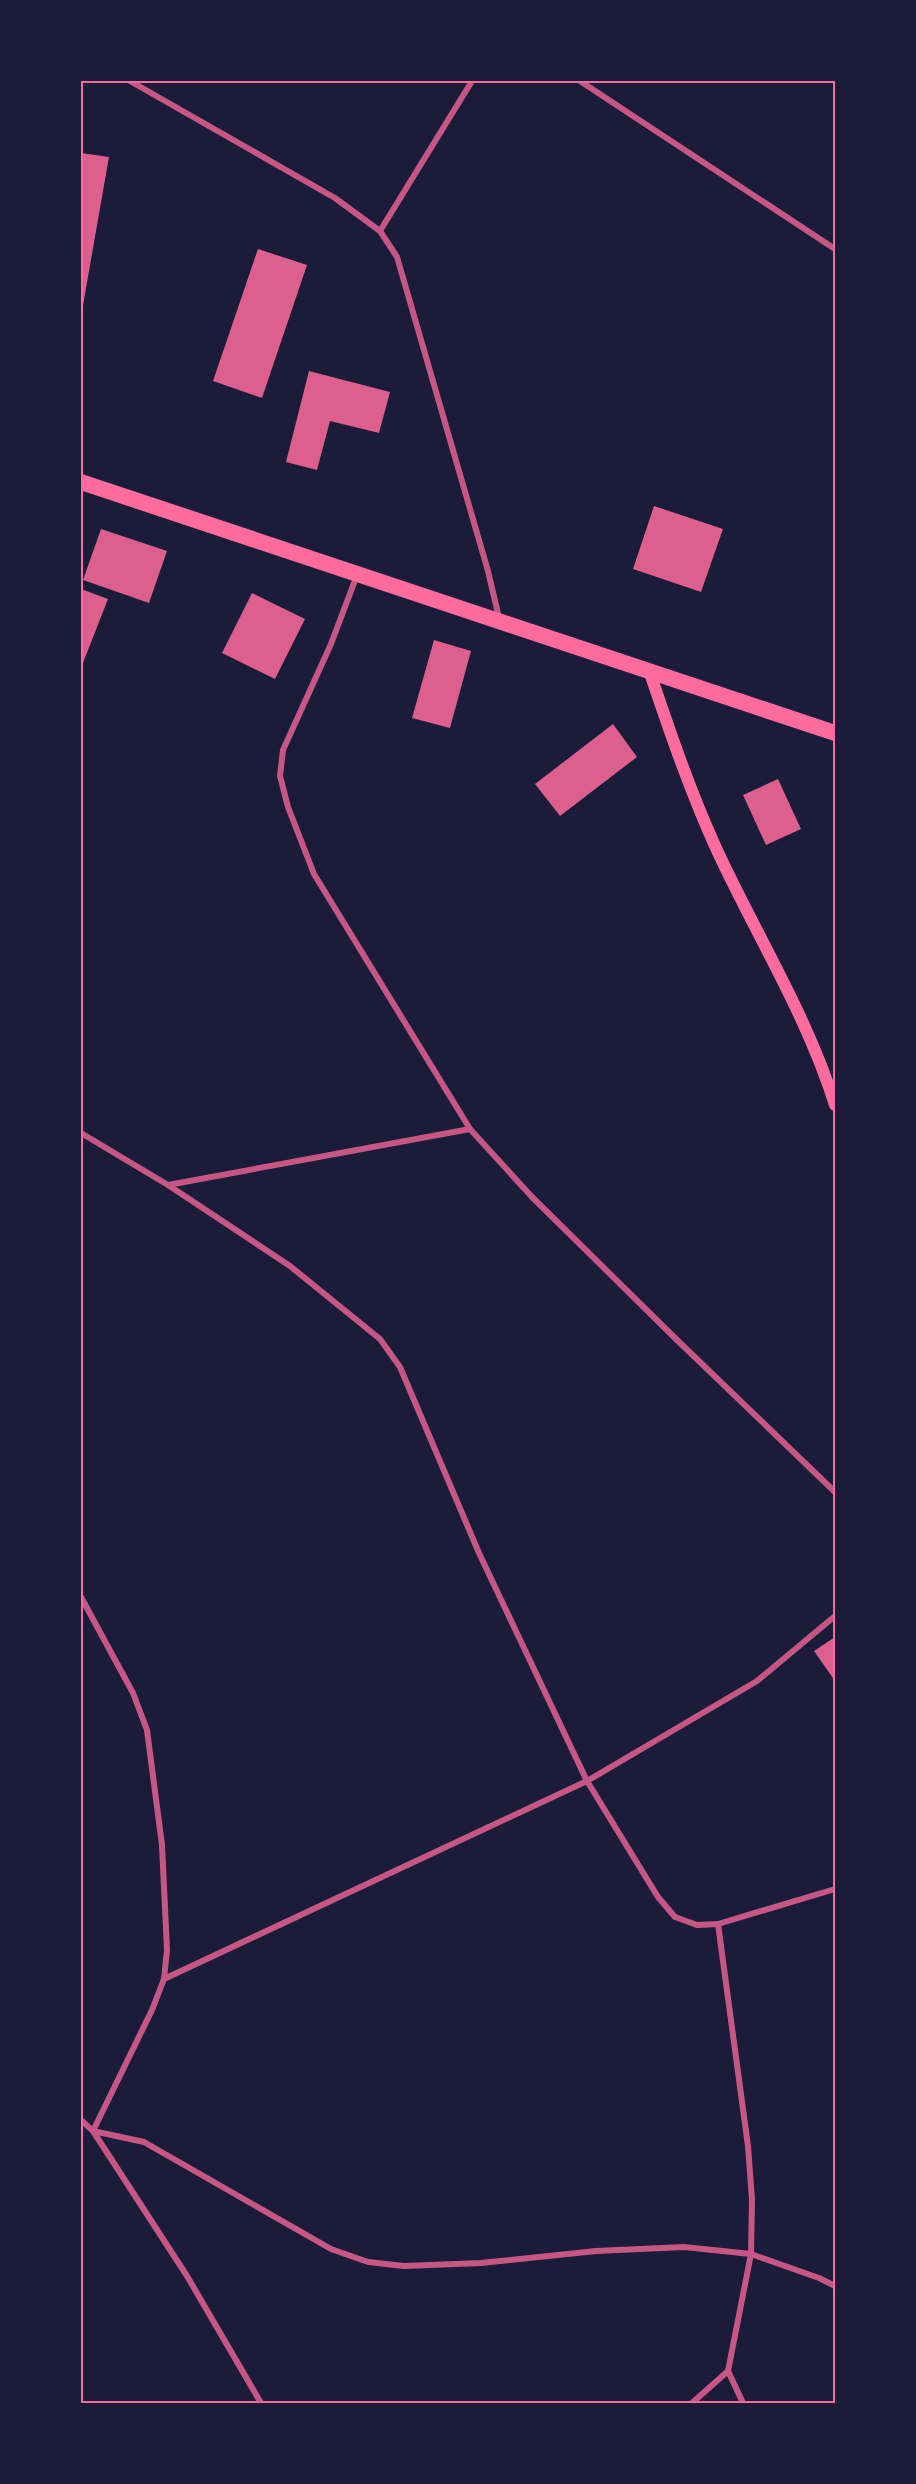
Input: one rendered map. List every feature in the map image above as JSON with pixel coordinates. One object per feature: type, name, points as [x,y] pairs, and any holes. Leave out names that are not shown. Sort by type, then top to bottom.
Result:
[{"type":"highway","points":[[81,482],[835,733]]},
{"type":"main road","points":[[650,673],[669,730],[716,848],[791,1000],[835,1105]]},
{"type":"street","points":[[130,81],[335,198],[380,231],[397,257],[488,571],[500,622]]},
{"type":"street","points":[[380,231],[472,81]]},
{"type":"street","points":[[580,81],[835,249]]},
{"type":"street","points":[[358,573],[331,644],[284,750],[280,776],[288,807],[315,874],[470,1129],[532,1197],[835,1492]]},
{"type":"street","points":[[168,1185],[470,1129]]},
{"type":"street","points":[[81,1133],[168,1185],[290,1266],[380,1339],[400,1367],[479,1553],[586,1781],[658,1898],[675,1917],[696,1925],[718,1924],[835,1889]]},
{"type":"street","points":[[81,1597],[133,1693],[147,1730],[162,1845],[167,1950],[164,1978],[152,2010],[93,2130]]},
{"type":"street","points":[[164,1978],[586,1781],[757,1681],[835,1616]]},
{"type":"street","points":[[718,1924],[748,2146],[752,2200],[751,2254],[728,2371],[743,2403]]},
{"type":"street","points":[[81,2120],[93,2130],[187,2276],[261,2403]]},
{"type":"street","points":[[93,2130],[144,2142],[331,2249],[368,2262],[404,2266],[481,2263],[596,2251],[684,2247],[751,2254],[835,2286]]},
{"type":"street","points":[[692,2403],[728,2371]]},
{"type":"building","points":[[81,153],[109,157],[82,311],[81,311]]},
{"type":"building","points":[[258,249],[307,265],[262,398],[213,381]]},
{"type":"building","points":[[309,371],[390,392],[379,433],[330,421],[317,470],[286,462]]},
{"type":"building","points":[[654,506],[723,529],[701,592],[633,569]]},
{"type":"building","points":[[101,529],[167,551],[149,603],[83,580]]},
{"type":"building","points":[[81,589],[108,599],[81,668]]},
{"type":"building","points":[[252,593],[305,619],[275,679],[222,653]]},
{"type":"building","points":[[434,640],[471,651],[450,728],[412,718]]},
{"type":"building","points":[[613,724],[637,757],[560,816],[535,784]]},
{"type":"building","points":[[778,779],[801,829],[766,845],[743,795]]},
{"type":"building","points":[[835,1637],[835,1681],[814,1651]]}]
